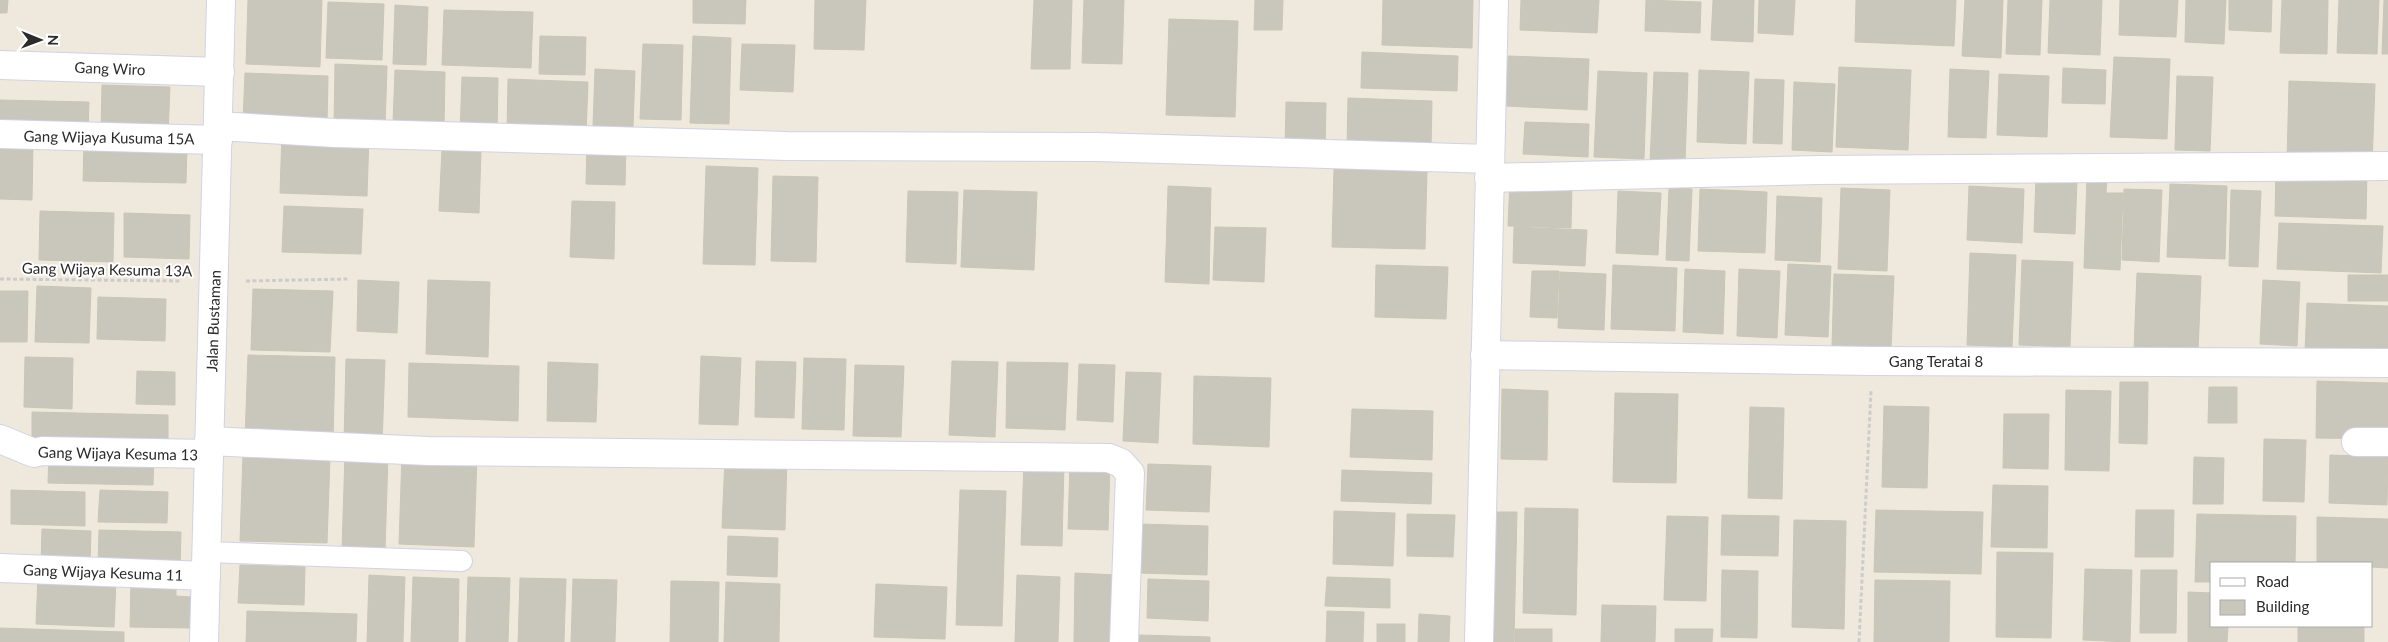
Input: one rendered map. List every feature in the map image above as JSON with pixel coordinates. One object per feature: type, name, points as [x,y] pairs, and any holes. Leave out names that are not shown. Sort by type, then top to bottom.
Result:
[{"type":"street","name":"Jalan Bustaman","points":[[204,642],[222,0]]},
{"type":"street","points":[[1479,642],[1494,0]]},
{"type":"street","name":"Gang Wiro","points":[[0,65],[220,72]]},
{"type":"street","name":"Gang Wijaya Kusuma 15A","points":[[0,134],[335,133],[787,146],[1097,147],[1490,168],[1817,170],[2388,166]]},
{"type":"street","name":"Gang Teratai 8","points":[[1485,354],[1872,361],[2388,363]]},
{"type":"street","name":"Gang Wijaya Kesuma 13","points":[[0,439],[34,453],[42,451],[209,448],[1109,458],[1121,463],[1130,472],[1124,642]]},
{"type":"street","points":[[2356,442],[2388,442]]},
{"type":"street","name":"Gang Wijaya Kesuma 11","points":[[0,568],[206,564]]},
{"type":"lane","points":[[206,564],[462,561]]},
{"type":"path","name":"Gang Wijaya Kesuma 13A","points":[[0,279],[214,282],[348,280]]},
{"type":"path","points":[[1859,642],[1872,361]]},
{"type":"building","points":[[0,0],[8,0],[7,13],[0,13]]},
{"type":"building","points":[[248,0],[322,0],[320,67],[246,64]]},
{"type":"building","points":[[693,0],[746,0],[745,24],[693,23]]},
{"type":"building","points":[[815,0],[866,0],[864,50],[814,49]]},
{"type":"building","points":[[1034,0],[1072,0],[1070,69],[1031,69]]},
{"type":"building","points":[[1084,0],[1124,0],[1122,64],[1082,63]]},
{"type":"building","points":[[1255,0],[1283,0],[1282,30],[1254,30]]},
{"type":"building","points":[[1383,0],[1473,0],[1472,48],[1382,45]]},
{"type":"building","points":[[1521,0],[1599,0],[1597,33],[1520,30]]},
{"type":"building","points":[[1646,0],[1701,2],[1700,33],[1645,31]]},
{"type":"building","points":[[1713,0],[1754,0],[1753,42],[1711,40]]},
{"type":"building","points":[[1759,0],[1795,0],[1793,35],[1758,33]]},
{"type":"building","points":[[1856,0],[1956,0],[1954,46],[1855,42]]},
{"type":"building","points":[[1965,0],[2003,0],[2001,58],[1962,56]]},
{"type":"building","points":[[2008,0],[2042,0],[2040,55],[2006,54]]},
{"type":"building","points":[[2050,0],[2102,0],[2100,55],[2048,53]]},
{"type":"building","points":[[2120,0],[2178,0],[2176,37],[2119,35]]},
{"type":"building","points":[[2186,0],[2226,0],[2224,44],[2185,42]]},
{"type":"building","points":[[2229,0],[2272,0],[2271,32],[2229,30]]},
{"type":"building","points":[[2282,0],[2328,0],[2327,54],[2280,53]]},
{"type":"building","points":[[2339,0],[2379,0],[2377,54],[2337,53]]},
{"type":"building","points":[[2384,0],[2388,0],[2388,54],[2382,54]]},
{"type":"building","points":[[328,2],[384,4],[382,60],[326,58]]},
{"type":"building","points":[[395,5],[428,7],[426,65],[393,64]]},
{"type":"building","points":[[444,10],[533,12],[531,68],[442,65]]},
{"type":"building","points":[[1169,19],[1238,21],[1235,117],[1166,115]]},
{"type":"building","points":[[540,36],[586,37],[585,75],[539,74]]},
{"type":"building","points":[[693,36],[731,38],[729,124],[690,123]]},
{"type":"building","points":[[643,44],[683,45],[681,120],[640,119]]},
{"type":"building","points":[[742,44],[795,45],[793,92],[740,90]]},
{"type":"building","points":[[1362,52],[1458,56],[1457,91],[1361,88]]},
{"type":"building","points":[[1508,56],[1589,59],[1587,110],[1506,106]]},
{"type":"building","points":[[2114,57],[2170,59],[2167,139],[2110,137]]},
{"type":"building","points":[[335,64],[387,66],[385,127],[334,126]]},
{"type":"building","points":[[1839,67],[1911,70],[1908,150],[1836,147]]},
{"type":"building","points":[[2063,68],[2106,70],[2105,104],[2062,103]]},
{"type":"building","points":[[595,69],[635,71],[633,127],[593,126]]},
{"type":"building","points":[[1950,69],[1989,71],[1986,138],[1948,137]]},
{"type":"building","points":[[395,70],[445,72],[444,126],[393,124]]},
{"type":"building","points":[[1699,70],[1749,72],[1746,144],[1697,142]]},
{"type":"building","points":[[1598,71],[1647,73],[1644,159],[1594,157]]},
{"type":"building","points":[[1654,72],[1688,73],[1685,164],[1650,163]]},
{"type":"building","points":[[245,73],[328,76],[327,124],[243,121]]},
{"type":"building","points":[[1999,74],[2049,76],[2047,137],[1997,135]]},
{"type":"building","points":[[2177,76],[2213,77],[2210,151],[2175,150]]},
{"type":"building","points":[[462,77],[498,78],[497,134],[460,134]]},
{"type":"building","points":[[508,79],[588,82],[586,135],[507,133]]},
{"type":"building","points":[[1755,79],[1784,80],[1782,144],[1753,143]]},
{"type":"building","points":[[2289,81],[2375,84],[2372,164],[2287,161]]},
{"type":"building","points":[[1794,82],[1835,84],[1832,152],[1792,150]]},
{"type":"building","points":[[102,85],[170,87],[168,134],[101,132]]},
{"type":"building","points":[[1348,98],[1432,101],[1431,149],[1347,147]]},
{"type":"building","points":[[0,100],[89,102],[88,132],[0,130]]},
{"type":"building","points":[[1286,102],[1326,103],[1325,150],[1285,149]]},
{"type":"building","points":[[1525,122],[1589,124],[1588,157],[1523,154]]},
{"type":"building","points":[[282,133],[369,136],[367,196],[280,193]]},
{"type":"building","points":[[0,144],[33,145],[32,200],[0,199]]},
{"type":"building","points":[[84,144],[187,147],[186,183],[83,181]]},
{"type":"building","points":[[587,144],[626,146],[625,185],[586,184]]},
{"type":"building","points":[[442,150],[481,151],[479,213],[439,211]]},
{"type":"building","points":[[706,166],[758,168],[755,265],[703,264]]},
{"type":"building","points":[[1334,168],[1427,171],[1425,249],[1332,247]]},
{"type":"building","points":[[2276,170],[2367,173],[2366,219],[2275,216]]},
{"type":"building","points":[[773,176],[818,177],[816,262],[771,261]]},
{"type":"building","points":[[2087,176],[2107,177],[2106,193],[2123,193],[2120,270],[2084,268]]},
{"type":"building","points":[[2036,178],[2077,180],[2075,234],[2034,232]]},
{"type":"building","points":[[1510,180],[1572,182],[1571,228],[1508,226]]},
{"type":"building","points":[[2170,184],[2227,186],[2225,259],[2167,257]]},
{"type":"building","points":[[1168,186],[1211,188],[1209,284],[1165,282]]},
{"type":"building","points":[[1969,186],[2024,189],[2022,243],[1967,240]]},
{"type":"building","points":[[1669,188],[1692,189],[1689,261],[1666,260]]},
{"type":"building","points":[[1841,188],[1890,190],[1887,271],[1838,269]]},
{"type":"building","points":[[1700,189],[1767,192],[1765,253],[1698,251]]},
{"type":"building","points":[[2124,189],[2162,190],[2159,262],[2122,260]]},
{"type":"building","points":[[964,190],[1037,192],[1034,270],[961,267]]},
{"type":"building","points":[[2231,190],[2261,191],[2258,267],[2229,266]]},
{"type":"building","points":[[908,191],[958,192],[956,264],[906,262]]},
{"type":"building","points":[[1618,191],[1661,193],[1658,255],[1616,253]]},
{"type":"building","points":[[1777,196],[1822,198],[1820,262],[1775,260]]},
{"type":"building","points":[[572,201],[615,202],[614,259],[570,257]]},
{"type":"building","points":[[284,206],[363,209],[361,254],[282,252]]},
{"type":"building","points":[[40,211],[114,213],[113,262],[39,260]]},
{"type":"building","points":[[124,213],[190,215],[189,259],[124,257]]},
{"type":"building","points":[[2279,223],[2383,226],[2381,273],[2277,269]]},
{"type":"building","points":[[1215,227],[1266,228],[1264,282],[1213,280]]},
{"type":"building","points":[[1514,227],[1587,230],[1585,266],[1513,263]]},
{"type":"building","points":[[1970,253],[2016,255],[2012,347],[1967,345]]},
{"type":"building","points":[[2022,260],[2073,262],[2070,347],[2019,345]]},
{"type":"building","points":[[1788,264],[1831,266],[1828,337],[1785,335]]},
{"type":"building","points":[[1376,265],[1448,267],[1446,319],[1375,317]]},
{"type":"building","points":[[1613,265],[1677,268],[1675,331],[1611,329]]},
{"type":"building","points":[[1685,269],[1725,271],[1723,334],[1683,332]]},
{"type":"building","points":[[1739,269],[1780,271],[1777,338],[1737,336]]},
{"type":"building","points":[[1532,271],[1559,271],[1557,318],[1530,317]]},
{"type":"building","points":[[1560,272],[1606,274],[1604,330],[1558,328]]},
{"type":"building","points":[[2137,273],[2201,276],[2198,353],[2134,350]]},
{"type":"building","points":[[1834,274],[1894,276],[1891,349],[1832,347]]},
{"type":"building","points":[[2348,275],[2388,275],[2388,301],[2348,301]]},
{"type":"building","points":[[358,280],[399,282],[397,333],[357,331]]},
{"type":"building","points":[[428,280],[490,282],[488,357],[426,354]]},
{"type":"building","points":[[2263,280],[2300,282],[2297,346],[2260,344]]},
{"type":"building","points":[[37,286],[91,288],[89,343],[35,342]]},
{"type":"building","points":[[253,289],[333,291],[330,352],[251,350]]},
{"type":"building","points":[[0,291],[28,291],[27,342],[0,342]]},
{"type":"building","points":[[98,297],[166,299],[165,341],[97,339]]},
{"type":"building","points":[[2307,303],[2388,306],[2388,355],[2305,352]]},
{"type":"building","points":[[248,355],[335,357],[333,441],[245,439]]},
{"type":"building","points":[[701,356],[741,358],[738,425],[699,424]]},
{"type":"building","points":[[25,357],[73,358],[72,409],[24,407]]},
{"type":"building","points":[[804,358],[846,359],[844,430],[802,429]]},
{"type":"building","points":[[346,359],[385,360],[382,445],[344,443]]},
{"type":"building","points":[[756,361],[796,362],[794,418],[755,417]]},
{"type":"building","points":[[952,361],[998,362],[995,437],[949,435]]},
{"type":"building","points":[[548,362],[598,364],[596,422],[547,421]]},
{"type":"building","points":[[1007,362],[1068,363],[1065,430],[1006,428]]},
{"type":"building","points":[[409,363],[519,366],[518,421],[408,417]]},
{"type":"building","points":[[1079,364],[1115,365],[1113,422],[1077,420]]},
{"type":"building","points":[[855,365],[904,366],[901,437],[853,436]]},
{"type":"building","points":[[137,371],[175,372],[175,405],[136,404]]},
{"type":"building","points":[[1126,372],[1161,373],[1158,443],[1123,441]]},
{"type":"building","points":[[1194,376],[1271,378],[1269,447],[1193,444]]},
{"type":"building","points":[[2317,381],[2388,383],[2388,439],[2316,438]]},
{"type":"building","points":[[2120,382],[2148,382],[2147,444],[2119,443]]},
{"type":"building","points":[[2209,387],[2237,387],[2237,423],[2208,423]]},
{"type":"building","points":[[1502,389],[1548,391],[1547,460],[1501,459]]},
{"type":"building","points":[[2066,390],[2111,391],[2109,471],[2065,470]]},
{"type":"building","points":[[1615,393],[1678,394],[1676,483],[1613,482]]},
{"type":"building","points":[[1884,406],[1929,407],[1927,488],[1882,487]]},
{"type":"building","points":[[1750,407],[1784,408],[1782,499],[1748,498]]},
{"type":"building","points":[[1352,409],[1433,411],[1432,460],[1350,457]]},
{"type":"building","points":[[32,412],[168,415],[168,452],[32,449]]},
{"type":"building","points":[[2004,414],[2049,414],[2048,469],[2003,468]]},
{"type":"building","points":[[2264,439],[2306,440],[2304,502],[2263,501]]},
{"type":"building","points":[[49,452],[154,455],[153,485],[48,483]]},
{"type":"building","points":[[345,454],[388,456],[385,551],[342,550]]},
{"type":"building","points":[[402,454],[477,456],[474,547],[399,544]]},
{"type":"building","points":[[243,455],[330,458],[327,543],[240,541]]},
{"type":"building","points":[[2330,455],[2388,457],[2387,505],[2329,503]]},
{"type":"building","points":[[725,457],[787,459],[785,530],[722,528]]},
{"type":"building","points":[[2194,457],[2224,458],[2223,504],[2193,504]]},
{"type":"building","points":[[1024,462],[1064,463],[1062,546],[1021,545]]},
{"type":"building","points":[[1070,463],[1110,465],[1108,530],[1068,529]]},
{"type":"building","points":[[1148,464],[1211,466],[1209,512],[1146,510]]},
{"type":"building","points":[[1342,470],[1432,473],[1431,504],[1341,501]]},
{"type":"building","points":[[1993,485],[2048,486],[2047,548],[1991,547]]},
{"type":"building","points":[[11,490],[85,492],[85,526],[11,524]]},
{"type":"building","points":[[100,490],[168,492],[167,523],[98,522]]},
{"type":"building","points":[[960,490],[1006,491],[1002,626],[956,625]]},
{"type":"building","points":[[1525,508],[1578,509],[1576,615],[1523,613]]},
{"type":"building","points":[[1876,510],[1983,512],[1981,574],[1874,572]]},
{"type":"building","points":[[2136,510],[2174,510],[2173,557],[2135,557]]},
{"type":"building","points":[[1334,511],[1395,513],[1393,566],[1333,564]]},
{"type":"building","points":[[1490,512],[1517,512],[1514,642],[1487,642]]},
{"type":"building","points":[[1407,514],[1455,515],[1453,557],[1407,556]]},
{"type":"building","points":[[2197,514],[2296,516],[2295,562],[2210,562],[2210,582],[2195,582]]},
{"type":"building","points":[[1722,515],[1779,516],[1778,556],[1721,555]]},
{"type":"building","points":[[1667,516],[1708,517],[1706,601],[1664,600]]},
{"type":"building","points":[[2317,517],[2388,519],[2388,568],[2373,567],[2373,562],[2317,562]]},
{"type":"building","points":[[1794,520],[1846,521],[1844,629],[1792,627]]},
{"type":"building","points":[[1139,524],[1208,526],[1207,575],[1138,573]]},
{"type":"building","points":[[42,529],[91,531],[90,566],[41,565]]},
{"type":"building","points":[[99,530],[181,532],[180,568],[98,566]]},
{"type":"building","points":[[728,536],[778,538],[777,577],[727,575]]},
{"type":"building","points":[[1997,552],[2053,553],[2051,638],[1996,637]]},
{"type":"building","points":[[240,565],[305,567],[304,605],[238,603]]},
{"type":"building","points":[[2085,569],[2132,570],[2130,642],[2083,640]]},
{"type":"building","points":[[1722,570],[1758,571],[1757,638],[1721,637]]},
{"type":"building","points":[[2141,570],[2177,570],[2176,633],[2140,633]]},
{"type":"building","points":[[1075,573],[1117,575],[1114,642],[1074,642]]},
{"type":"building","points":[[369,575],[405,577],[403,642],[367,642]]},
{"type":"building","points":[[1017,575],[1060,577],[1058,642],[1015,642]]},
{"type":"building","points":[[38,577],[116,580],[114,627],[36,624]]},
{"type":"building","points":[[413,577],[459,579],[458,642],[411,642]]},
{"type":"building","points":[[468,577],[510,578],[508,642],[466,642]]},
{"type":"building","points":[[1327,577],[1390,579],[1390,608],[1325,606]]},
{"type":"building","points":[[520,578],[566,579],[564,642],[518,642]]},
{"type":"building","points":[[573,579],[617,580],[615,642],[571,642]]},
{"type":"building","points":[[1148,579],[1209,581],[1208,621],[1147,618]]},
{"type":"building","points":[[131,580],[176,581],[176,596],[191,597],[191,628],[130,627]]},
{"type":"building","points":[[1875,580],[1950,581],[1949,642],[1874,642]]},
{"type":"building","points":[[671,581],[719,582],[718,642],[670,642]]},
{"type":"building","points":[[726,582],[780,584],[779,642],[724,642]]},
{"type":"building","points":[[876,584],[947,587],[945,639],[874,637]]},
{"type":"building","points":[[2188,592],[2210,593],[2210,627],[2228,627],[2227,642],[2188,642]]},
{"type":"building","points":[[1602,605],[1656,606],[1655,642],[1601,642]]},
{"type":"building","points":[[247,611],[357,614],[356,642],[246,642]]},
{"type":"building","points":[[1327,611],[1364,612],[1363,642],[1326,642]]},
{"type":"building","points":[[1419,614],[1450,616],[1449,642],[1418,642]]},
{"type":"building","points":[[1377,624],[1405,624],[1405,642],[1377,642]]},
{"type":"building","points":[[2298,627],[2364,627],[2364,642],[2298,642]]},
{"type":"building","points":[[0,628],[124,632],[124,642],[0,642]]},
{"type":"building","points":[[1515,629],[1552,629],[1552,642],[1515,642]]},
{"type":"building","points":[[1675,629],[1713,629],[1712,642],[1675,642]]},
{"type":"building","points":[[1139,635],[1210,637],[1210,642],[1139,642]]}]
